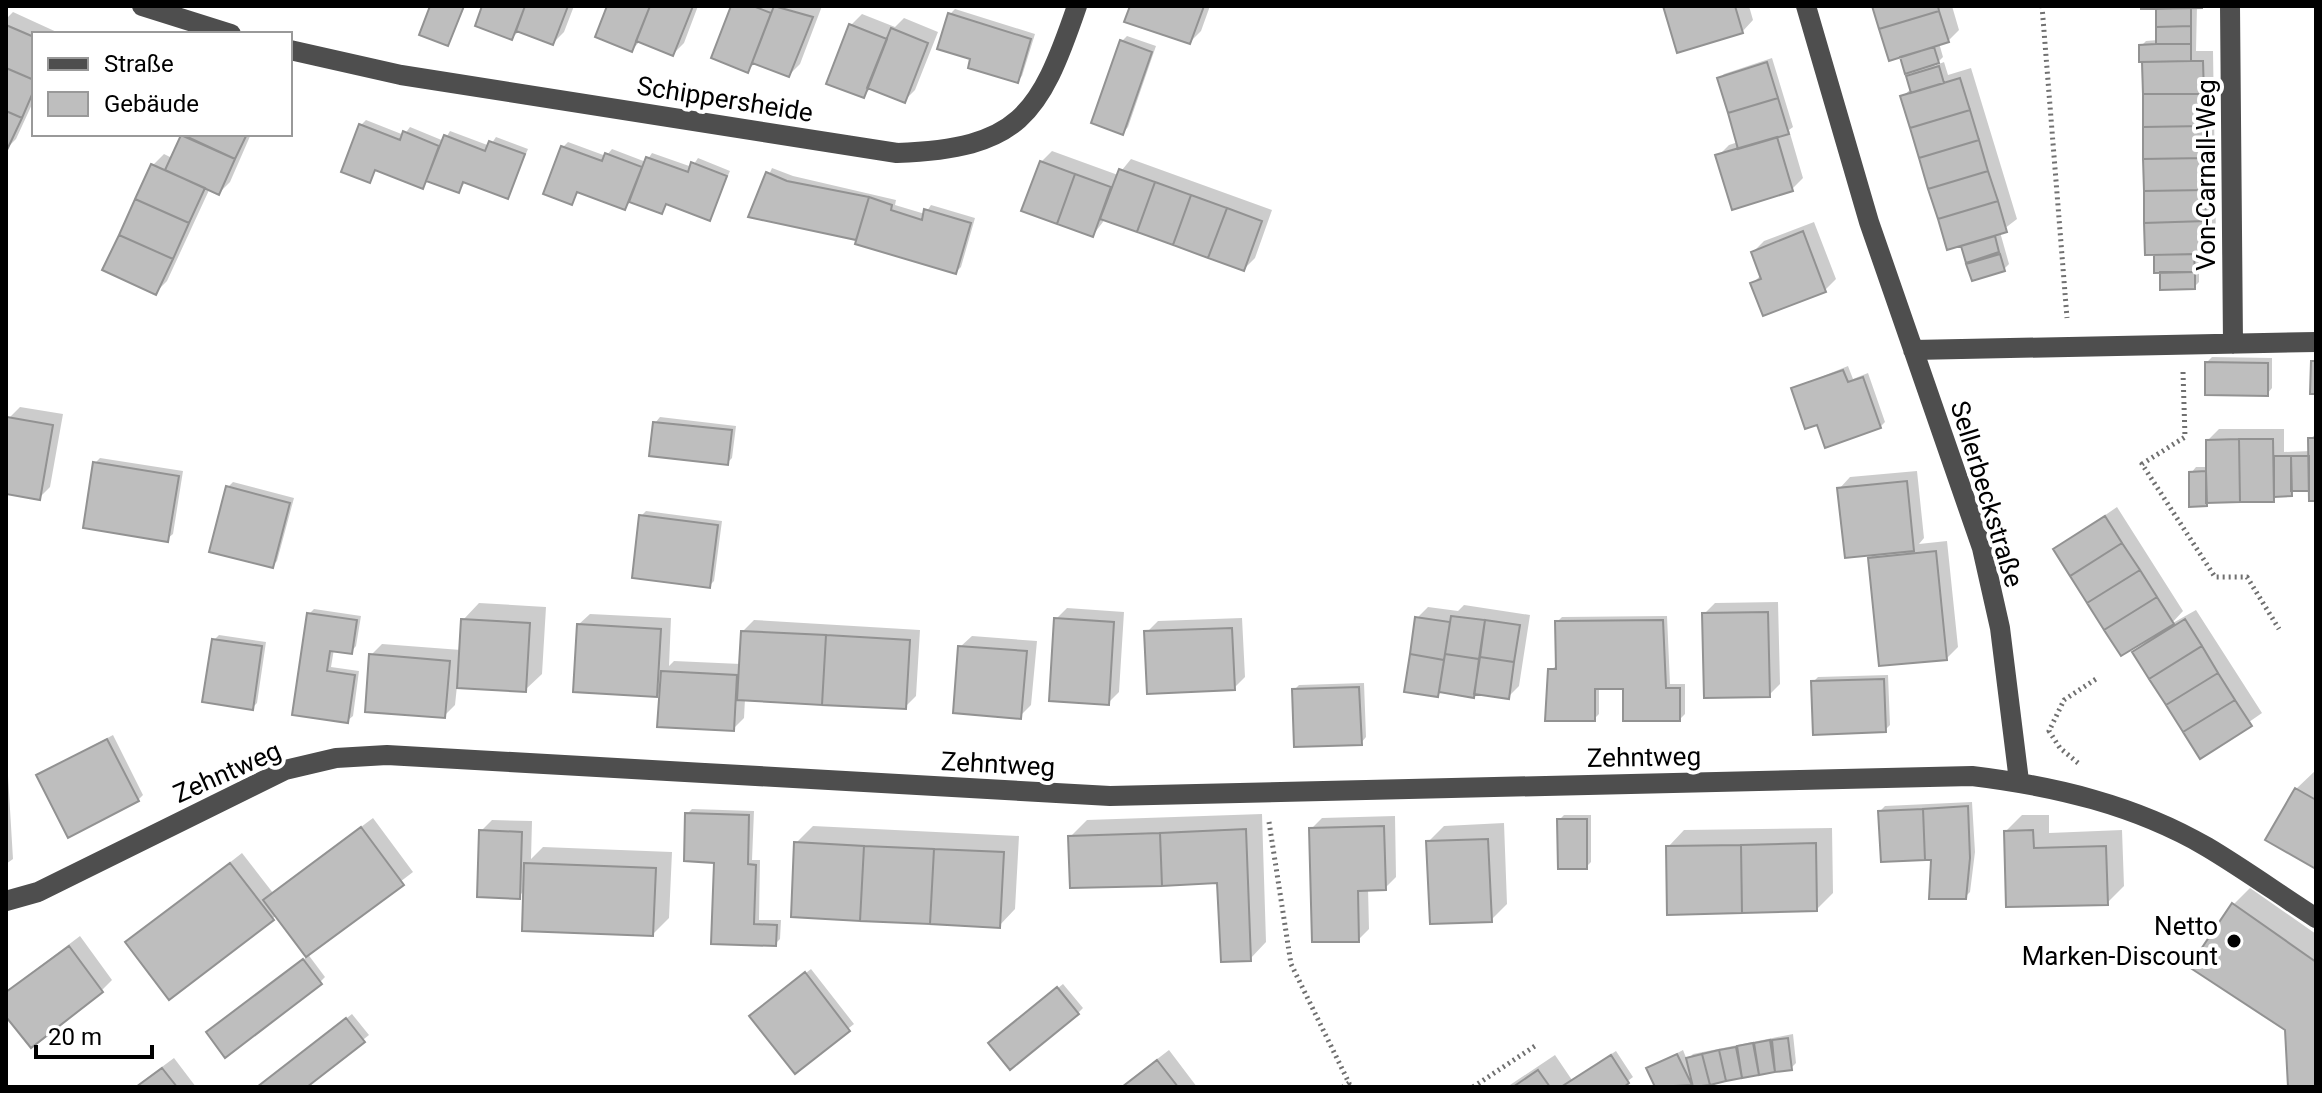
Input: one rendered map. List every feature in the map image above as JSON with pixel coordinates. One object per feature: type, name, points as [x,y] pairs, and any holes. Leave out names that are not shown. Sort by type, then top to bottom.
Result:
[{"type":"street","points":[[142,6],[225,32]]},
{"type":"street","name":"Schippersheide","points":[[292,50],[401,75],[897,153],[947,151],[981,143],[1021,118],[1048,82],[1077,6]]},
{"type":"street","name":"Sellerbeckstraße","points":[[1806,6],[1869,222],[1982,548],[2000,628],[2019,781]]},
{"type":"street","name":"Von-Carnall-Weg","points":[[2230,6],[2233,344]]},
{"type":"street","points":[[1913,350],[2316,342]]},
{"type":"street","name":"Zehntweg","points":[[6,901],[38,892],[285,770],[336,758],[387,755],[1110,796],[1972,776],[2019,781]]},
{"type":"street","points":[[2019,781],[2063,790],[2129,810],[2205,846],[2316,918]]},
{"type":"path","points":[[2042,6],[2069,346]]},
{"type":"path","points":[[2182,345],[2185,437],[2142,464],[2215,577],[2247,577],[2279,629]]},
{"type":"path","points":[[2088,767],[2060,748],[2049,731],[2064,700],[2099,677]]},
{"type":"path","points":[[1264,792],[1291,964],[1349,1083],[1343,1087]]},
{"type":"path","points":[[1473,1087],[1538,1044]]},
{"type":"building","points":[[430,6],[464,6],[448,46],[419,35]]},
{"type":"building","points":[[482,6],[525,6],[512,40],[475,26]]},
{"type":"building","points":[[525,6],[568,6],[553,45],[516,31]]},
{"type":"building","points":[[607,6],[650,6],[632,52],[595,37]]},
{"type":"building","points":[[650,6],[693,6],[673,56],[636,41]]},
{"type":"building","points":[[731,6],[753,6],[771,13],[748,73],[711,58]]},
{"type":"building","points":[[774,6],[813,17],[789,77],[752,63]]},
{"type":"building","points":[[1130,6],[1204,6],[1190,44],[1124,22]]},
{"type":"building","points":[[1663,6],[1735,6],[1743,33],[1677,53]]},
{"type":"building","points":[[1872,6],[1938,6],[1939,11],[1879,29]]},
{"type":"building","points":[[2141,6],[2202,6],[2202,8],[2141,9]]},
{"type":"building","points":[[2191,8],[2191,26],[2156,27],[2156,9]]},
{"type":"building","points":[[1939,11],[1949,42],[1889,61],[1879,29]]},
{"type":"building","points":[[948,13],[1031,39],[1018,83],[968,68],[970,59],[937,49]]},
{"type":"building","points":[[849,24],[887,39],[864,98],[826,84]]},
{"type":"building","points":[[6,25],[32,36],[32,79],[6,68]]},
{"type":"building","points":[[2191,26],[2191,44],[2156,44],[2156,27]]},
{"type":"building","points":[[891,28],[928,43],[905,103],[867,88]]},
{"type":"building","points":[[1120,40],[1152,52],[1123,135],[1091,123]]},
{"type":"building","points":[[2191,44],[2191,61],[2139,62],[2139,45]]},
{"type":"building","points":[[1934,47],[1939,63],[1905,74],[1900,57]]},
{"type":"building","points":[[2203,61],[2204,94],[2143,94],[2142,62]]},
{"type":"building","points":[[1767,62],[1778,98],[1728,113],[1717,78]]},
{"type":"building","points":[[1939,66],[1944,83],[1911,93],[1906,76]]},
{"type":"building","points":[[6,68],[32,79],[32,95],[22,118],[6,111]]},
{"type":"building","points":[[1960,78],[1970,110],[1910,128],[1900,96]]},
{"type":"building","points":[[2143,94],[2204,94],[2204,126],[2143,127]]},
{"type":"building","points":[[1778,98],[1789,134],[1738,149],[1728,113]]},
{"type":"building","points":[[1970,110],[1979,140],[1919,158],[1910,128]]},
{"type":"building","points":[[6,111],[22,118],[6,152]]},
{"type":"building","points":[[359,124],[400,140],[403,131],[439,146],[423,189],[375,170],[370,183],[341,172]]},
{"type":"building","points":[[2204,126],[2204,158],[2143,159],[2143,127]]},
{"type":"building","points":[[444,135],[485,151],[489,141],[525,154],[508,199],[463,182],[459,193],[426,181]]},
{"type":"building","points":[[181,136],[235,159],[219,195],[165,170]]},
{"type":"building","points":[[185,136],[246,136],[235,159]]},
{"type":"building","points":[[1777,137],[1793,191],[1732,210],[1715,155]]},
{"type":"building","points":[[1979,140],[1988,171],[1928,189],[1919,158]]},
{"type":"building","points":[[561,146],[602,161],[605,153],[642,167],[625,210],[577,192],[572,205],[543,194]]},
{"type":"building","points":[[646,157],[688,172],[691,162],[727,176],[710,221],[666,204],[662,214],[629,202]]},
{"type":"building","points":[[2204,158],[2205,190],[2144,191],[2143,159]]},
{"type":"building","points":[[1040,161],[1075,174],[1057,224],[1021,211]]},
{"type":"building","points":[[151,164],[205,188],[189,223],[135,199]]},
{"type":"building","points":[[1119,169],[1155,182],[1137,232],[1100,219]]},
{"type":"building","points":[[1988,171],[1998,201],[1938,219],[1928,189]]},
{"type":"building","points":[[766,172],[787,181],[869,197],[856,240],[748,217]]},
{"type":"building","points":[[1075,174],[1111,187],[1093,237],[1057,224]]},
{"type":"building","points":[[1155,182],[1191,195],[1173,245],[1137,232]]},
{"type":"building","points":[[2205,190],[2206,221],[2144,223],[2144,191]]},
{"type":"building","points":[[1191,195],[1227,208],[1208,258],[1173,245]]},
{"type":"building","points":[[869,197],[892,205],[891,210],[922,220],[924,209],[971,223],[956,274],[855,244]]},
{"type":"building","points":[[135,199],[189,223],[173,259],[119,235]]},
{"type":"building","points":[[1998,201],[2007,232],[1947,250],[1938,219]]},
{"type":"building","points":[[1227,208],[1262,221],[1244,271],[1208,258]]},
{"type":"building","points":[[2206,221],[2206,254],[2145,255],[2144,223]]},
{"type":"building","points":[[1803,231],[1826,292],[1763,316],[1750,283],[1761,279],[1751,252]]},
{"type":"building","points":[[119,235],[173,259],[156,295],[102,270]]},
{"type":"building","points":[[1995,236],[1999,252],[1966,263],[1961,246]]},
{"type":"building","points":[[2000,254],[2005,271],[1972,281],[1966,264]]},
{"type":"building","points":[[2194,254],[2195,272],[2154,273],[2154,255]]},
{"type":"building","points":[[2160,272],[2195,272],[2195,289],[2160,290]]},
{"type":"building","points":[[2311,361],[2316,361],[2316,394],[2310,394]]},
{"type":"building","points":[[2205,362],[2268,363],[2268,396],[2205,395]]},
{"type":"building","points":[[1843,370],[1848,382],[1863,377],[1881,428],[1825,448],[1817,425],[1805,429],[1791,388]]},
{"type":"building","points":[[7,417],[53,425],[40,500],[6,494]]},
{"type":"building","points":[[653,422],[732,430],[728,465],[649,456]]},
{"type":"building","points":[[2308,438],[2316,438],[2316,501],[2309,501]]},
{"type":"building","points":[[2239,439],[2273,439],[2274,502],[2240,502]]},
{"type":"building","points":[[2239,439],[2240,502],[2206,503],[2206,440]]},
{"type":"building","points":[[2274,456],[2291,456],[2292,496],[2274,497]]},
{"type":"building","points":[[2291,456],[2309,456],[2309,491],[2291,491]]},
{"type":"building","points":[[93,462],[179,476],[168,542],[83,528]]},
{"type":"building","points":[[2206,471],[2207,506],[2189,507],[2189,472]]},
{"type":"building","points":[[1907,481],[1914,551],[1845,558],[1837,488]]},
{"type":"building","points":[[226,486],[290,503],[273,568],[209,552]]},
{"type":"building","points":[[639,515],[718,525],[710,588],[632,578]]},
{"type":"building","points":[[2105,516],[2122,543],[2070,576],[2053,549]]},
{"type":"building","points":[[2122,543],[2140,570],[2087,603],[2070,576]]},
{"type":"building","points":[[1936,551],[1947,660],[1879,666],[1868,558]]},
{"type":"building","points":[[2140,570],[2157,597],[2104,630],[2087,603]]},
{"type":"building","points":[[2157,597],[2174,624],[2121,656],[2104,630]]},
{"type":"building","points":[[1768,612],[1770,697],[1704,698],[1702,613]]},
{"type":"building","points":[[307,613],[357,620],[352,654],[330,651],[327,671],[355,675],[348,723],[292,715]]},
{"type":"building","points":[[1451,616],[1485,620],[1479,659],[1445,654]]},
{"type":"building","points":[[1415,617],[1450,622],[1444,660],[1410,654]]},
{"type":"building","points":[[1054,618],[1114,622],[1109,705],[1049,701]]},
{"type":"building","points":[[461,619],[530,623],[526,692],[457,688]]},
{"type":"building","points":[[2185,619],[2202,646],[2149,679],[2132,652]]},
{"type":"building","points":[[1485,620],[1520,625],[1514,662],[1480,657]]},
{"type":"building","points":[[1663,620],[1666,688],[1680,688],[1680,721],[1623,721],[1623,689],[1595,689],[1595,721],[1545,721],[1548,669],[1556,669],[1555,621]]},
{"type":"building","points":[[577,624],[661,629],[657,697],[573,692]]},
{"type":"building","points":[[1232,628],[1235,690],[1147,694],[1144,631]]},
{"type":"building","points":[[741,631],[826,635],[822,705],[737,700]]},
{"type":"building","points":[[826,635],[910,640],[906,709],[822,705]]},
{"type":"building","points":[[212,639],[262,646],[253,710],[202,702]]},
{"type":"building","points":[[958,646],[1027,651],[1021,719],[953,713]]},
{"type":"building","points":[[2202,646],[2218,673],[2166,705],[2149,679]]},
{"type":"building","points":[[369,654],[450,661],[445,718],[365,712]]},
{"type":"building","points":[[1410,654],[1444,660],[1438,697],[1404,692]]},
{"type":"building","points":[[1445,654],[1479,659],[1474,698],[1439,692]]},
{"type":"building","points":[[1480,657],[1514,662],[1509,699],[1474,694]]},
{"type":"building","points":[[661,671],[737,675],[734,731],[657,727]]},
{"type":"building","points":[[2218,673],[2235,700],[2183,732],[2166,705]]},
{"type":"building","points":[[1884,679],[1886,732],[1813,735],[1811,681]]},
{"type":"building","points":[[1359,687],[1362,745],[1294,747],[1292,689]]},
{"type":"building","points":[[2235,700],[2252,726],[2200,759],[2183,732]]},
{"type":"building","points":[[107,739],[139,801],[68,838],[36,775]]},
{"type":"building","points":[[2295,788],[2316,800],[2316,869],[2265,840]]},
{"type":"building","points":[[1968,806],[1970,858],[1966,899],[1929,899],[1931,860],[1925,860],[1923,809]]},
{"type":"building","points":[[1923,809],[1925,860],[1881,862],[1878,811]]},
{"type":"building","points":[[685,813],[749,815],[748,864],[756,865],[754,924],[777,925],[776,946],[711,944],[714,863],[684,861]]},
{"type":"building","points":[[1557,819],[1587,819],[1587,869],[1558,869]]},
{"type":"building","points":[[1384,826],[1386,890],[1358,891],[1359,942],[1312,942],[1309,828]]},
{"type":"building","points":[[361,827],[404,885],[306,957],[263,900]]},
{"type":"building","points":[[1246,829],[1251,961],[1221,962],[1217,883],[1162,886],[1160,833]]},
{"type":"building","points":[[479,830],[522,832],[520,899],[477,897]]},
{"type":"building","points":[[2033,830],[2034,848],[2106,846],[2108,905],[2006,907],[2004,831]]},
{"type":"building","points":[[1160,833],[1162,886],[1070,888],[1068,836]]},
{"type":"building","points":[[1488,839],[1492,922],[1430,924],[1426,841]]},
{"type":"building","points":[[794,842],[864,846],[860,921],[791,917]]},
{"type":"building","points":[[1816,843],[1817,911],[1742,913],[1741,845]]},
{"type":"building","points":[[1741,845],[1742,913],[1667,915],[1666,846]]},
{"type":"building","points":[[864,846],[934,849],[930,924],[860,921]]},
{"type":"building","points":[[934,849],[1004,852],[1000,928],[930,924]]},
{"type":"building","points":[[230,863],[274,920],[169,1000],[125,942]]},
{"type":"building","points":[[524,863],[656,868],[653,936],[522,931]]},
{"type":"building","points":[[2232,903],[2316,962],[2316,1087],[2288,1087],[2285,1030],[2189,967]]},
{"type":"building","points":[[69,946],[103,992],[31,1048],[6,1017],[6,992]]},
{"type":"building","points":[[303,959],[322,984],[225,1058],[206,1032]]},
{"type":"building","points":[[805,972],[850,1031],[795,1074],[749,1016]]},
{"type":"building","points":[[1057,987],[1079,1014],[1010,1070],[988,1043]]},
{"type":"building","points":[[346,1018],[365,1042],[307,1087],[257,1087]]},
{"type":"building","points":[[1788,1038],[1792,1070],[1775,1072],[1772,1040]]},
{"type":"building","points":[[1770,1040],[1775,1072],[1759,1075],[1754,1043]]},
{"type":"building","points":[[1753,1043],[1759,1075],[1742,1078],[1737,1046]]},
{"type":"building","points":[[1736,1047],[1742,1078],[1726,1081],[1719,1050]]},
{"type":"building","points":[[1719,1050],[1726,1081],[1710,1085],[1702,1054]]},
{"type":"building","points":[[1677,1054],[1692,1085],[1655,1087],[1646,1068]]},
{"type":"building","points":[[1702,1054],[1710,1085],[1693,1087],[1686,1058]]},
{"type":"building","points":[[1611,1055],[1629,1083],[1624,1087],[1561,1087]]},
{"type":"building","points":[[1157,1060],[1178,1087],[1122,1087]]},
{"type":"building","points":[[162,1068],[177,1087],[136,1087]]},
{"type":"building","points":[[1538,1070],[1550,1087],[1513,1087]]},
{"type":"place","name":"Netto Marken-Discount","points":[[2234,941]]}]
